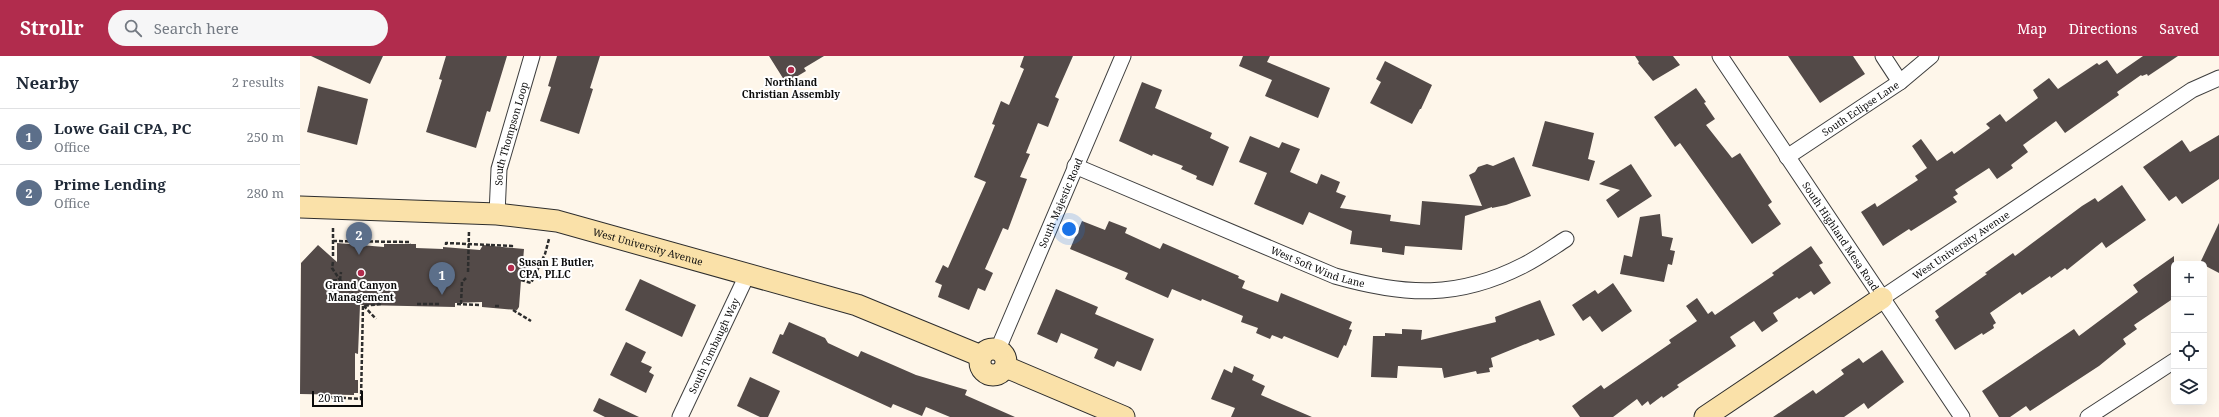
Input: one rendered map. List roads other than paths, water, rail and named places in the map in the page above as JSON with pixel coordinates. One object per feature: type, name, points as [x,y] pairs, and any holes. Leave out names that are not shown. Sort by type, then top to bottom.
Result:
[{"type":"street","name":"South Thompson Loop","points":[[497,214],[499,169],[532,56]]},
{"type":"street","name":"South Majestic Road","points":[[995,357],[1123,56]]},
{"type":"street","name":"South Highland Mesa Road","points":[[1720,56],[1962,417]]},
{"type":"street","points":[[1883,56],[1900,82]]},
{"type":"street","name":"South Eclipse Lane","points":[[1787,157],[1900,82],[1931,56]]},
{"type":"street","name":"West University Avenue","points":[[1705,417],[2192,90],[2219,78]]},
{"type":"street","name":"West Soft Wind Lane","points":[[1075,166],[1335,276],[1372,287],[1397,291],[1452,290],[1483,283],[1524,265],[1566,239]]},
{"type":"street","name":"West University Avenue","points":[[300,208],[497,214],[538,218],[582,227],[857,305],[995,357],[1124,417]]},
{"type":"street","name":"South Tombaugh Way","points":[[680,417],[748,273]]},
{"type":"street","points":[[2088,417],[2171,363]]},
{"type":"place","name":"Northland Christian Assembly","points":[[791,70]]},
{"type":"place","name":"Prime Lending","points":[[359,255]]},
{"type":"place","name":"Susan E Butler, CPA, PLLC","points":[[511,268]]},
{"type":"place","name":"Grand Canyon Management","points":[[361,273]]},
{"type":"place","name":"Lowe Gail CPA, PC","points":[[442,295]]}]
